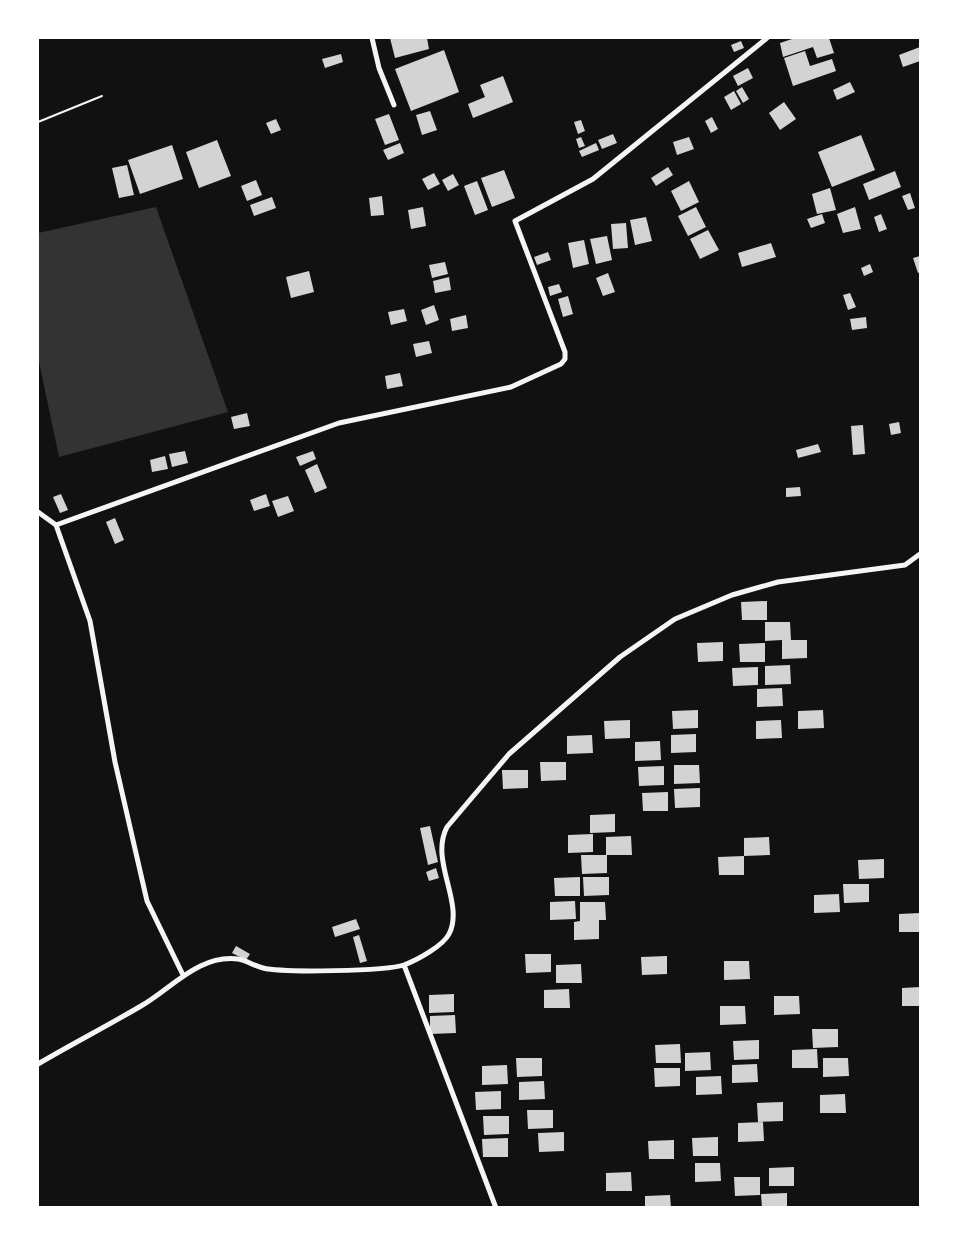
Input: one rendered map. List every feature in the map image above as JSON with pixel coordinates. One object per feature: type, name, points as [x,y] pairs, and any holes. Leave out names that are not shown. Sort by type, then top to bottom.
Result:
[{"type":"street","points":[[372,38],[379,68],[394,105]]},
{"type":"street","points":[[56,525],[339,423],[510,387],[561,364],[565,359],[565,352],[515,221],[593,179],[768,38]]},
{"type":"street","points":[[38,512],[56,525],[90,621],[115,762],[147,901],[183,975]]},
{"type":"street","points":[[38,1064],[143,1005],[183,975],[219,960],[238,958],[263,969],[363,969],[404,965],[431,950],[449,934],[453,918],[442,862],[441,837],[447,827],[509,754],[620,657],[675,619],[732,595],[778,582],[905,566],[921,554]]},
{"type":"street","points":[[404,965],[496,1208]]},
{"type":"lane","points":[[38,122],[102,96]]},
{"type":"shaded area","points":[[156,207],[228,412],[59,457],[38,357],[38,233]]},
{"type":"building","points":[[390,38],[427,38],[429,49],[395,58]]},
{"type":"building","points":[[795,38],[829,38],[834,53],[817,58],[813,47],[783,57],[780,43]]},
{"type":"building","points":[[741,41],[744,48],[734,52],[731,45]]},
{"type":"building","points":[[920,47],[920,61],[903,67],[899,55]]},
{"type":"building","points":[[444,50],[459,92],[411,111],[395,69]]},
{"type":"building","points":[[805,51],[810,66],[832,59],[836,71],[793,86],[784,58]]},
{"type":"building","points":[[341,54],[343,62],[325,68],[322,59]]},
{"type":"building","points":[[748,68],[753,78],[738,86],[733,76]]},
{"type":"building","points":[[503,76],[513,102],[473,118],[468,104],[485,97],[480,85]]},
{"type":"building","points":[[850,82],[855,92],[837,100],[833,90]]},
{"type":"building","points":[[742,87],[749,99],[743,103],[736,91]]},
{"type":"building","points":[[734,91],[741,104],[731,110],[724,97]]},
{"type":"building","points":[[784,102],[796,119],[780,130],[769,113]]},
{"type":"building","points":[[430,111],[437,130],[422,135],[416,115]]},
{"type":"building","points":[[389,114],[399,140],[385,145],[375,119]]},
{"type":"building","points":[[712,117],[718,129],[711,133],[705,121]]},
{"type":"building","points":[[276,119],[281,130],[271,134],[266,123]]},
{"type":"building","points":[[581,120],[585,131],[578,134],[574,122]]},
{"type":"building","points":[[613,134],[617,143],[602,149],[598,140]]},
{"type":"building","points":[[861,135],[875,170],[832,187],[818,152]]},
{"type":"building","points":[[581,137],[585,146],[579,148],[576,139]]},
{"type":"building","points":[[689,137],[694,149],[677,155],[673,142]]},
{"type":"building","points":[[217,140],[231,176],[199,188],[186,152]]},
{"type":"building","points":[[400,143],[404,153],[388,160],[383,150]]},
{"type":"building","points":[[596,143],[599,150],[582,157],[579,151]]},
{"type":"building","points":[[172,145],[183,179],[140,194],[128,160]]},
{"type":"building","points":[[127,165],[134,195],[119,198],[112,168]]},
{"type":"building","points":[[668,167],[673,175],[656,186],[651,178]]},
{"type":"building","points":[[504,170],[515,198],[492,207],[481,178]]},
{"type":"building","points":[[895,171],[901,187],[869,200],[863,184]]},
{"type":"building","points":[[434,173],[440,184],[428,190],[422,179]]},
{"type":"building","points":[[453,174],[459,185],[448,191],[442,180]]},
{"type":"building","points":[[256,180],[262,195],[247,201],[241,186]]},
{"type":"building","points":[[477,181],[488,210],[475,215],[464,186]]},
{"type":"building","points":[[689,181],[699,202],[681,211],[671,191]]},
{"type":"building","points":[[830,188],[836,210],[817,214],[812,194]]},
{"type":"building","points":[[910,193],[915,208],[908,210],[902,196]]},
{"type":"building","points":[[382,196],[384,215],[371,216],[369,198]]},
{"type":"building","points":[[272,197],[276,208],[254,216],[250,205]]},
{"type":"building","points":[[423,207],[426,226],[411,229],[408,210]]},
{"type":"building","points":[[696,207],[706,227],[688,236],[678,216]]},
{"type":"building","points":[[855,207],[861,229],[843,233],[837,214]]},
{"type":"building","points":[[822,214],[825,223],[811,228],[807,219]]},
{"type":"building","points":[[881,214],[887,229],[879,232],[874,217]]},
{"type":"building","points":[[646,217],[652,241],[635,245],[630,220]]},
{"type":"building","points":[[626,223],[628,248],[613,249],[611,224]]},
{"type":"building","points":[[708,230],[719,250],[700,259],[690,239]]},
{"type":"building","points":[[607,236],[612,260],[596,264],[590,239]]},
{"type":"building","points":[[584,240],[589,264],[573,268],[568,243]]},
{"type":"building","points":[[771,243],[776,257],[742,267],[738,253]]},
{"type":"building","points":[[548,252],[551,260],[537,265],[534,257]]},
{"type":"building","points":[[920,256],[920,272],[918,273],[913,258]]},
{"type":"building","points":[[445,262],[448,274],[432,278],[429,265]]},
{"type":"building","points":[[870,264],[873,272],[864,276],[861,268]]},
{"type":"building","points":[[309,271],[314,292],[291,298],[286,277]]},
{"type":"building","points":[[608,273],[615,292],[603,296],[596,278]]},
{"type":"building","points":[[449,277],[451,290],[435,293],[433,281]]},
{"type":"building","points":[[559,284],[562,292],[550,296],[548,287]]},
{"type":"building","points":[[850,293],[856,307],[848,310],[843,295]]},
{"type":"building","points":[[568,296],[573,314],[563,317],[558,299]]},
{"type":"building","points":[[434,305],[439,320],[426,325],[421,310]]},
{"type":"building","points":[[404,309],[407,321],[391,325],[388,312]]},
{"type":"building","points":[[466,315],[468,328],[452,331],[450,319]]},
{"type":"building","points":[[866,317],[867,328],[852,330],[850,319]]},
{"type":"building","points":[[429,341],[432,353],[416,357],[413,344]]},
{"type":"building","points":[[400,373],[403,386],[387,389],[385,376]]},
{"type":"building","points":[[247,413],[250,426],[234,429],[231,417]]},
{"type":"building","points":[[899,422],[901,433],[891,435],[889,424]]},
{"type":"building","points":[[863,425],[865,454],[853,455],[851,426]]},
{"type":"building","points":[[818,444],[821,452],[798,458],[796,450]]},
{"type":"building","points":[[185,451],[188,463],[172,467],[169,454]]},
{"type":"building","points":[[313,451],[316,459],[300,466],[296,457]]},
{"type":"building","points":[[165,456],[168,469],[152,472],[150,460]]},
{"type":"building","points":[[317,464],[327,488],[315,493],[305,470]]},
{"type":"building","points":[[800,487],[801,496],[786,497],[786,488]]},
{"type":"building","points":[[61,494],[68,510],[60,513],[53,497]]},
{"type":"building","points":[[266,494],[270,506],[254,511],[250,500]]},
{"type":"building","points":[[288,496],[294,511],[278,517],[272,501]]},
{"type":"building","points":[[115,518],[124,540],[115,544],[106,522]]},
{"type":"building","points":[[767,601],[767,620],[742,620],[741,602]]},
{"type":"building","points":[[765,622],[790,622],[791,640],[807,640],[807,658],[782,659],[782,640],[765,641]]},
{"type":"building","points":[[723,642],[723,661],[698,662],[697,643]]},
{"type":"building","points":[[765,643],[765,662],[740,662],[739,644]]},
{"type":"building","points":[[790,665],[791,684],[765,685],[765,666]]},
{"type":"building","points":[[758,667],[758,685],[733,686],[732,668]]},
{"type":"building","points":[[782,688],[783,706],[757,707],[757,689]]},
{"type":"building","points":[[698,710],[698,728],[673,729],[672,711]]},
{"type":"building","points":[[823,710],[824,728],[798,729],[798,711]]},
{"type":"building","points":[[630,720],[630,738],[605,739],[604,721]]},
{"type":"building","points":[[781,720],[782,738],[756,739],[756,721]]},
{"type":"building","points":[[696,734],[696,752],[671,753],[671,735]]},
{"type":"building","points":[[592,735],[593,753],[567,754],[567,736]]},
{"type":"building","points":[[660,741],[661,760],[635,761],[635,742]]},
{"type":"building","points":[[540,762],[566,762],[566,780],[541,781]]},
{"type":"building","points":[[674,765],[699,765],[700,783],[674,784]]},
{"type":"building","points":[[664,766],[664,785],[639,786],[638,767]]},
{"type":"building","points":[[502,770],[528,770],[528,788],[503,789]]},
{"type":"building","points":[[700,788],[700,807],[675,808],[674,789]]},
{"type":"building","points":[[668,792],[668,811],[643,811],[642,793]]},
{"type":"building","points":[[615,814],[615,832],[590,833],[590,815]]},
{"type":"building","points":[[430,826],[438,862],[428,865],[420,828]]},
{"type":"building","points":[[593,834],[593,852],[568,853],[568,835]]},
{"type":"building","points":[[631,836],[632,855],[607,855],[607,873],[582,874],[581,855],[606,855],[606,837]]},
{"type":"building","points":[[769,837],[770,855],[744,856],[744,838]]},
{"type":"building","points":[[744,856],[744,875],[719,875],[718,857]]},
{"type":"building","points":[[884,859],[884,878],[859,879],[858,860]]},
{"type":"building","points":[[436,868],[439,878],[429,881],[426,872]]},
{"type":"building","points":[[580,877],[580,896],[555,896],[554,878]]},
{"type":"building","points":[[583,877],[609,877],[609,895],[584,896]]},
{"type":"building","points":[[843,884],[869,884],[869,902],[844,903]]},
{"type":"building","points":[[839,894],[840,912],[814,913],[814,895]]},
{"type":"building","points":[[575,901],[576,919],[550,920],[550,902]]},
{"type":"building","points":[[580,902],[605,902],[606,920],[599,920],[599,939],[574,940],[574,922],[580,921]]},
{"type":"building","points":[[920,913],[920,932],[899,932],[899,914]]},
{"type":"building","points":[[356,919],[360,929],[335,937],[332,927]]},
{"type":"building","points":[[359,935],[367,961],[360,963],[353,937]]},
{"type":"building","points":[[236,946],[250,954],[246,960],[232,953]]},
{"type":"building","points":[[525,954],[551,954],[551,972],[526,973]]},
{"type":"building","points":[[667,956],[667,974],[642,975],[641,957]]},
{"type":"building","points":[[724,961],[749,961],[750,979],[724,980]]},
{"type":"building","points":[[581,964],[582,983],[556,983],[556,965]]},
{"type":"building","points":[[920,987],[920,1006],[902,1006],[902,988]]},
{"type":"building","points":[[569,989],[570,1008],[544,1008],[544,990]]},
{"type":"building","points":[[454,994],[454,1012],[429,1013],[429,995]]},
{"type":"building","points":[[774,996],[799,996],[800,1014],[774,1015]]},
{"type":"building","points":[[720,1006],[745,1006],[746,1024],[720,1025]]},
{"type":"building","points":[[455,1015],[456,1033],[430,1034],[430,1016]]},
{"type":"building","points":[[812,1029],[838,1029],[838,1047],[813,1048]]},
{"type":"building","points":[[759,1040],[759,1059],[734,1060],[733,1041]]},
{"type":"building","points":[[680,1044],[681,1063],[656,1063],[655,1045]]},
{"type":"building","points":[[817,1049],[818,1068],[792,1068],[792,1050]]},
{"type":"building","points":[[710,1052],[711,1070],[685,1071],[685,1053]]},
{"type":"building","points":[[516,1058],[542,1058],[542,1076],[517,1077]]},
{"type":"building","points":[[823,1058],[848,1058],[849,1076],[823,1077]]},
{"type":"building","points":[[757,1064],[758,1082],[732,1083],[732,1065]]},
{"type":"building","points":[[507,1065],[508,1084],[482,1085],[482,1066]]},
{"type":"building","points":[[654,1068],[680,1068],[680,1086],[655,1087]]},
{"type":"building","points":[[721,1076],[722,1094],[696,1095],[696,1077]]},
{"type":"building","points":[[544,1081],[545,1099],[519,1100],[519,1082]]},
{"type":"building","points":[[501,1091],[501,1109],[476,1110],[475,1092]]},
{"type":"building","points":[[845,1094],[846,1113],[820,1113],[820,1095]]},
{"type":"building","points":[[783,1102],[783,1121],[758,1122],[757,1103]]},
{"type":"building","points":[[527,1110],[553,1110],[553,1128],[528,1129]]},
{"type":"building","points":[[483,1116],[509,1116],[509,1134],[484,1135]]},
{"type":"building","points":[[763,1122],[764,1141],[738,1142],[738,1123]]},
{"type":"building","points":[[564,1132],[564,1151],[539,1152],[538,1133]]},
{"type":"building","points":[[718,1137],[718,1156],[693,1156],[692,1138]]},
{"type":"building","points":[[508,1138],[508,1157],[483,1157],[482,1139]]},
{"type":"building","points":[[674,1140],[674,1159],[649,1159],[648,1141]]},
{"type":"building","points":[[695,1163],[720,1163],[721,1181],[695,1182]]},
{"type":"building","points":[[794,1167],[794,1186],[769,1186],[769,1168]]},
{"type":"building","points":[[631,1172],[632,1191],[606,1191],[606,1173]]},
{"type":"building","points":[[734,1177],[760,1177],[760,1195],[735,1196]]},
{"type":"building","points":[[787,1193],[787,1208],[762,1208],[761,1194]]},
{"type":"building","points":[[670,1195],[671,1208],[645,1208],[645,1196]]}]
